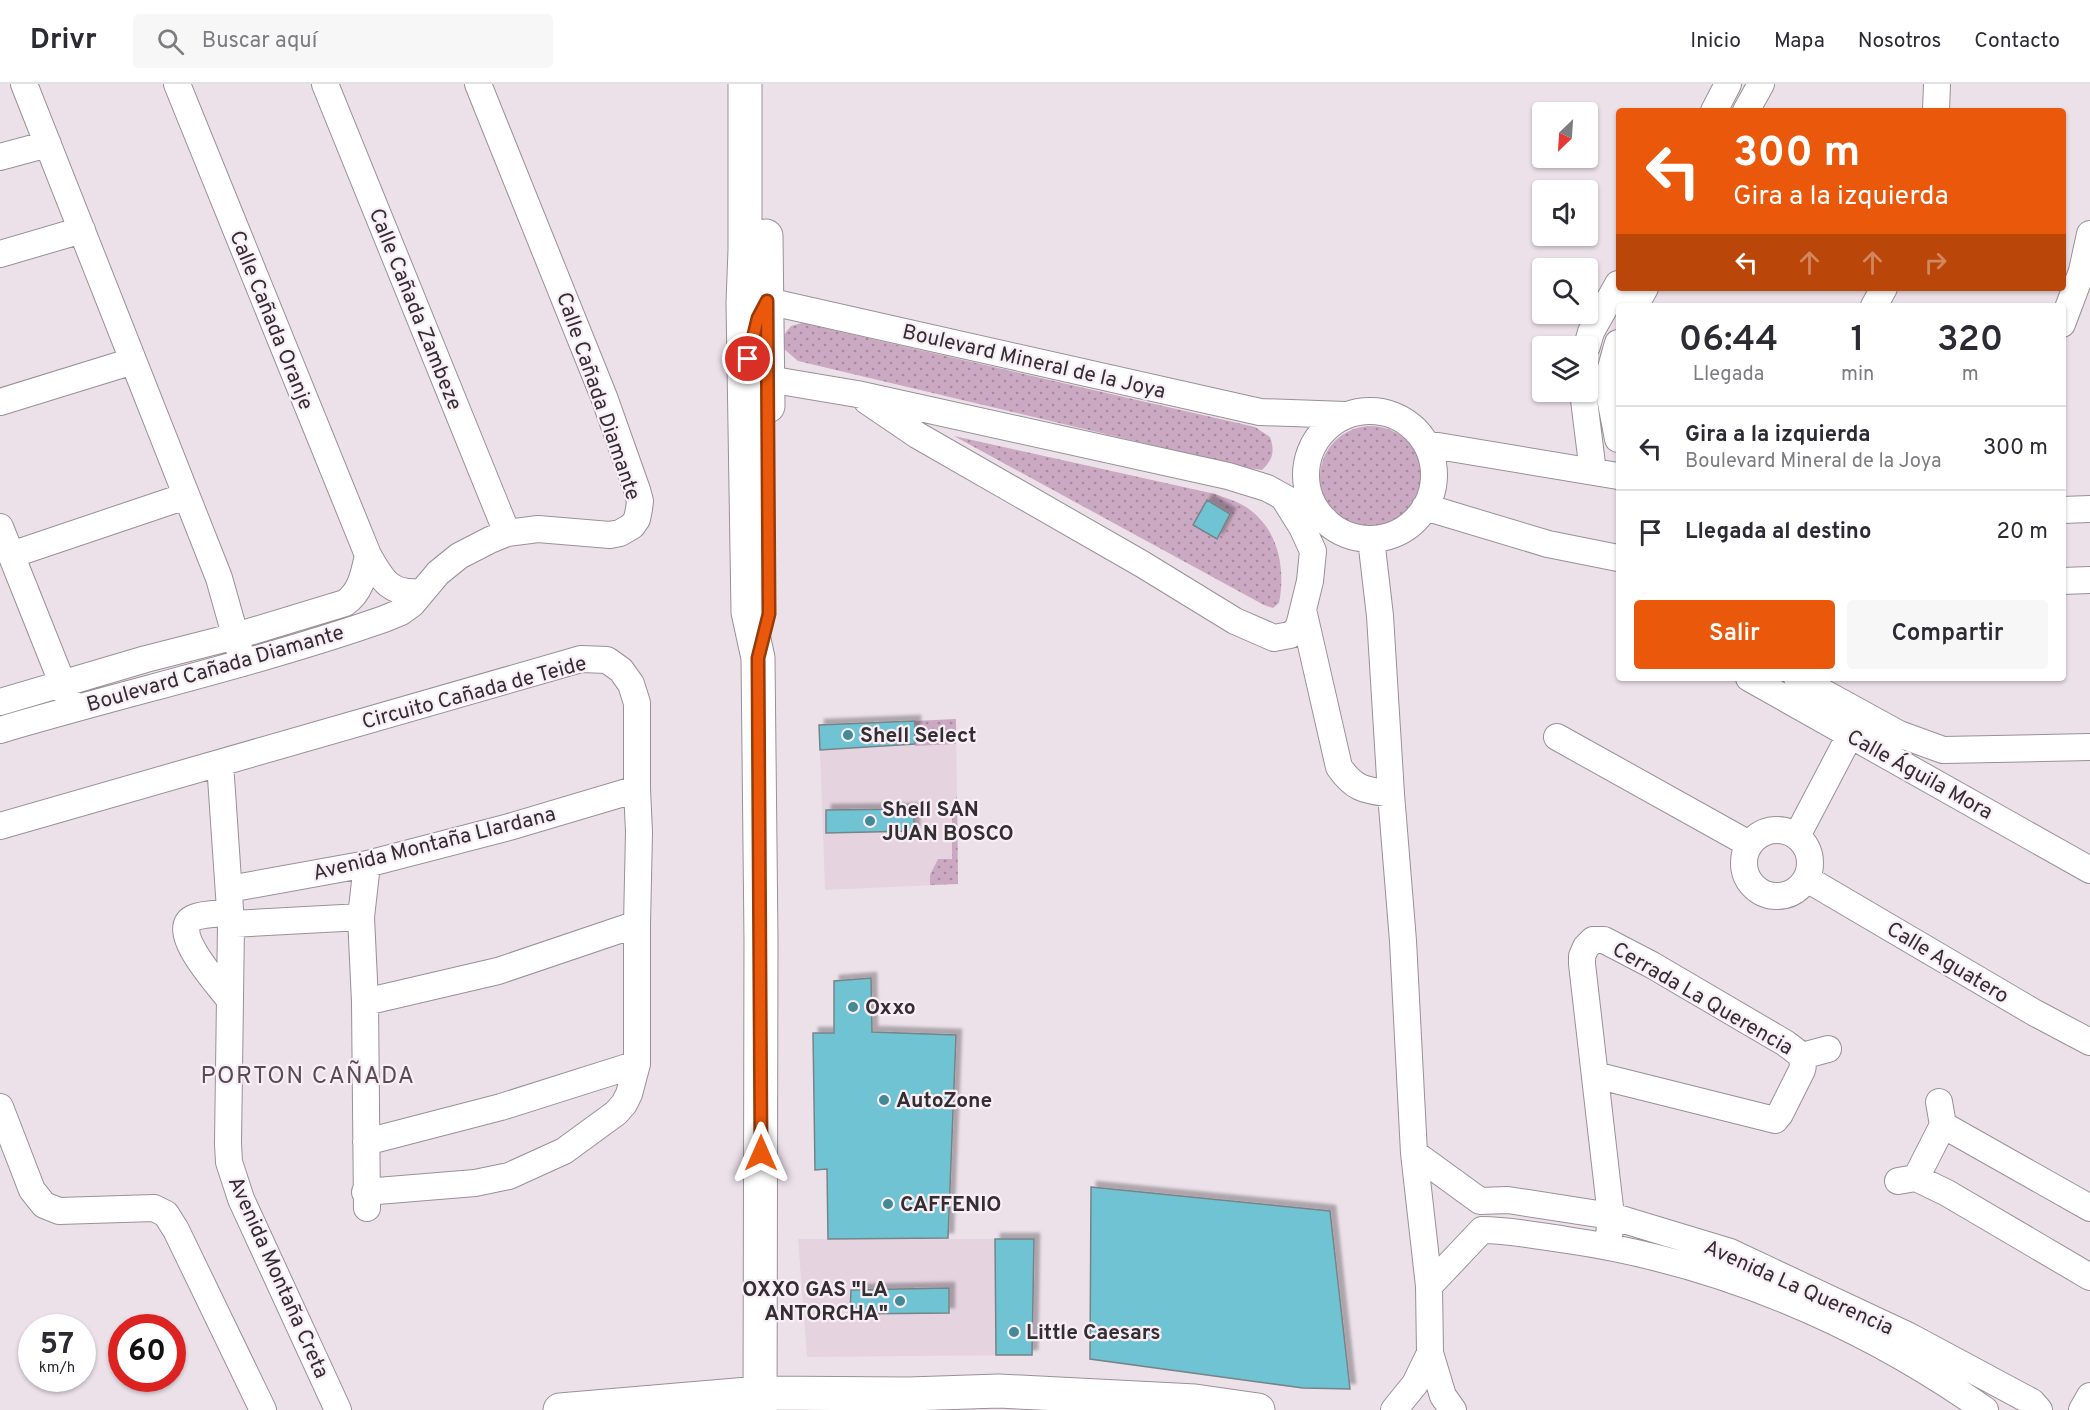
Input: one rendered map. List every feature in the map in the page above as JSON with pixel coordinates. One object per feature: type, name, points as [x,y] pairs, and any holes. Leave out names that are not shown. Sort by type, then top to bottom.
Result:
[{"type":"main road","points":[[745,84],[745,250],[755,302]]},
{"type":"main road","points":[[760,1402],[761,940],[758,658],[769,614],[755,302],[765,84]]},
{"type":"main road","points":[[560,1410],[999,1391],[1195,1401],[1258,1410]]},
{"type":"street","points":[[24,84],[219,578],[243,663]]},
{"type":"street","name":"Calle Cañada Oranje","points":[[177,84],[368,555],[388,585],[408,593],[421,592]]},
{"type":"street","name":"Calle Cañada Zambeze","points":[[325,84],[507,533]]},
{"type":"street","name":"Calle Cañada Diamante","points":[[421,592],[438,573],[459,556],[507,533],[538,529],[610,535],[620,533],[628,529],[637,519],[640,501],[604,397],[478,84]]},
{"type":"street","points":[[1716,108],[1728,84]]},
{"type":"street","points":[[1748,108],[1761,84]]},
{"type":"street","points":[[1936,108],[1937,84]]},
{"type":"street","points":[[0,157],[48,144]]},
{"type":"street","points":[[0,254],[82,230]]},
{"type":"street","points":[[2066,313],[2082,271],[2090,234]]},
{"type":"street","points":[[1590,336],[1616,288]]},
{"type":"street","points":[[755,302],[758,318],[752,341],[757,378],[857,394],[1228,476],[1267,488],[1325,520],[1338,531],[1355,537],[1371,539],[1393,535],[1412,524],[1425,507],[1433,487],[1433,465],[1426,444],[1415,429],[1400,418],[1383,412],[1364,411],[1346,415],[1330,424],[1318,437],[1309,453],[1306,471],[1307,489],[1314,506],[1325,520]]},
{"type":"street","name":"Boulevard Mineral de la Joya","points":[[755,302],[1260,412],[1346,415]]},
{"type":"street","points":[[1616,350],[1607,382],[1616,429]]},
{"type":"street","points":[[0,402],[133,361]]},
{"type":"street","points":[[857,394],[917,435],[1030,498],[1235,621],[1274,638],[1290,635],[1297,630],[1304,614],[1312,551],[1302,527],[1283,497]]},
{"type":"street","points":[[1584,402],[1593,472]]},
{"type":"street","points":[[1426,444],[1616,476]]},
{"type":"street","points":[[11,555],[186,496]]},
{"type":"street","points":[[1425,507],[1539,541],[1616,558]]},
{"type":"street","points":[[2066,510],[2090,509]]},
{"type":"street","points":[[0,527],[73,708]]},
{"type":"street","points":[[1371,539],[1380,616],[1403,941],[1414,1153],[1429,1286],[1430,1353],[1443,1396],[1453,1410]]},
{"type":"street","name":"Boulevard Cañada Diamante","points":[[0,702],[329,609],[353,598],[360,586],[368,555]]},
{"type":"street","points":[[2066,581],[2090,580]]},
{"type":"street","name":"Boulevard Cañada Diamante","points":[[0,730],[73,708],[243,663],[384,620],[412,604],[421,592]]},
{"type":"street","points":[[1304,614],[1339,767],[1348,781],[1362,790],[1391,794]]},
{"type":"street","name":"Circuito Cañada de Teide","points":[[0,826],[581,659],[607,660],[621,670],[631,684],[637,703],[639,832],[637,1064],[634,1081],[624,1104],[604,1123],[564,1150],[499,1179],[366,1200],[365,1002],[361,917],[367,864]]},
{"type":"street","name":"Calle Águila Mora","points":[[1754,681],[2090,870]]},
{"type":"street","name":"Calle Águila Mora","points":[[1802,681],[1899,734],[1943,750],[2090,747]]},
{"type":"street","points":[[1797,836],[1850,735]]},
{"type":"street","points":[[1557,737],[1749,844]]},
{"type":"street","points":[[1930,778],[1943,750]]},
{"type":"street","points":[[220,763],[230,909]]},
{"type":"street","name":"Avenida Montaña Llardana","points":[[230,909],[367,864],[509,827],[637,789]]},
{"type":"street","points":[[1780,830],[1797,836],[1807,848],[1811,863],[1807,879],[1797,891],[1783,896],[1767,895],[1754,887],[1746,874],[1744,859],[1749,844],[1763,833],[1780,830]]},
{"type":"street","name":"Calle Aguatero","points":[[1807,879],[2035,1013],[2090,1042]]},
{"type":"street","points":[[229,999],[189,942],[185,932],[186,926],[195,917],[230,909],[361,917]]},
{"type":"street","name":"Avenida Montaña Creta","points":[[230,909],[228,1144],[233,1178],[338,1410]]},
{"type":"street","points":[[365,1002],[498,971],[637,924]]},
{"type":"street","name":"Cerrada La Querencia","points":[[1595,1075],[1776,1124],[1804,1063],[1802,1056],[1785,1043],[1590,931],[1582,956],[1582,964],[1611,1216],[1608,1246]]},
{"type":"street","points":[[1802,1056],[1828,1049]]},
{"type":"street","points":[[366,1142],[501,1107],[637,1064]]},
{"type":"street","points":[[0,1107],[29,1182],[39,1200],[44,1204],[59,1211],[154,1208],[166,1214],[172,1222],[263,1410]]},
{"type":"street","points":[[2090,1208],[1941,1114],[1907,1180],[1947,1193],[2090,1277]]},
{"type":"street","points":[[1414,1153],[1480,1201],[1482,1230],[1429,1286]]},
{"type":"street","name":"Avenida La Querencia","points":[[1480,1201],[1508,1200],[1611,1216],[1730,1252],[1909,1336],[2032,1402],[2039,1410]]},
{"type":"street","name":"Avenida La Querencia","points":[[1482,1230],[1501,1230],[1608,1246],[1673,1260],[1721,1275],[1787,1301],[1898,1354],[1985,1410]]},
{"type":"street","points":[[1394,1410],[1415,1384],[1430,1353]]},
{"type":"street","points":[[2082,1410],[2090,1396]]},
{"type":"shaded area","points":[[802,323],[1255,427],[1270,437],[1272,455],[1269,463],[1262,470],[1248,468],[798,361],[784,349],[782,337],[791,326]]},
{"type":"shaded area","points":[[1371,426],[1391,430],[1407,441],[1418,457],[1422,477],[1418,497],[1407,513],[1391,524],[1371,528],[1351,524],[1335,513],[1324,497],[1320,477],[1324,457],[1335,441],[1351,430]]},
{"type":"shaded area","points":[[954,436],[1215,494],[1235,501],[1257,516],[1272,537],[1280,562],[1279,603],[1273,608],[1264,605]]},
{"type":"shaded area","points":[[956,719],[958,884],[825,890],[819,725]]},
{"type":"shaded area","points":[[956,719],[956,744],[915,746],[915,721]]},
{"type":"shaded area","points":[[957,795],[958,884],[930,885],[930,875],[938,859],[952,859],[952,809]]},
{"type":"shaded area","points":[[798,1239],[1034,1239],[1032,1355],[807,1357]]},
{"type":"building","points":[[1207,500],[1230,514],[1217,539],[1193,525]]},
{"type":"building","points":[[915,721],[915,744],[820,750],[819,725]]},
{"type":"building","name":"Shell SAN JUAN BOSCO","points":[[914,809],[914,831],[826,833],[826,810]]},
{"type":"building","name":"AutoZone","points":[[871,978],[872,1032],[956,1035],[948,1238],[828,1239],[827,1169],[815,1170],[813,1033],[834,1033],[834,981]]},
{"type":"building","points":[[1091,1187],[1330,1211],[1350,1389],[1303,1388],[1090,1359]]},
{"type":"building","points":[[995,1239],[1034,1239],[1032,1355],[996,1355]]},
{"type":"building","name":"OXXO GAS \"LA ANTORCHA\"","points":[[949,1288],[949,1313],[850,1314],[851,1290]]},
{"type":"place","name":"Shell Select","points":[[848,735]]},
{"type":"place","name":"Shell SAN JUAN BOSCO","points":[[870,821]]},
{"type":"place","name":"Oxxo","points":[[853,1007]]},
{"type":"place","name":"AutoZone","points":[[884,1100]]},
{"type":"place","name":"CAFFENIO","points":[[888,1204]]},
{"type":"place","name":"OXXO GAS \"LA ANTORCHA\"","points":[[900,1301]]},
{"type":"place","name":"Little Caesars","points":[[1014,1332]]},
{"type":"district","name":"PORTON CAÑADA","points":[[308,1075]]},
{"type":"route","points":[[748,359],[758,318],[767,301],[769,614],[758,658],[761,1153]]}]
